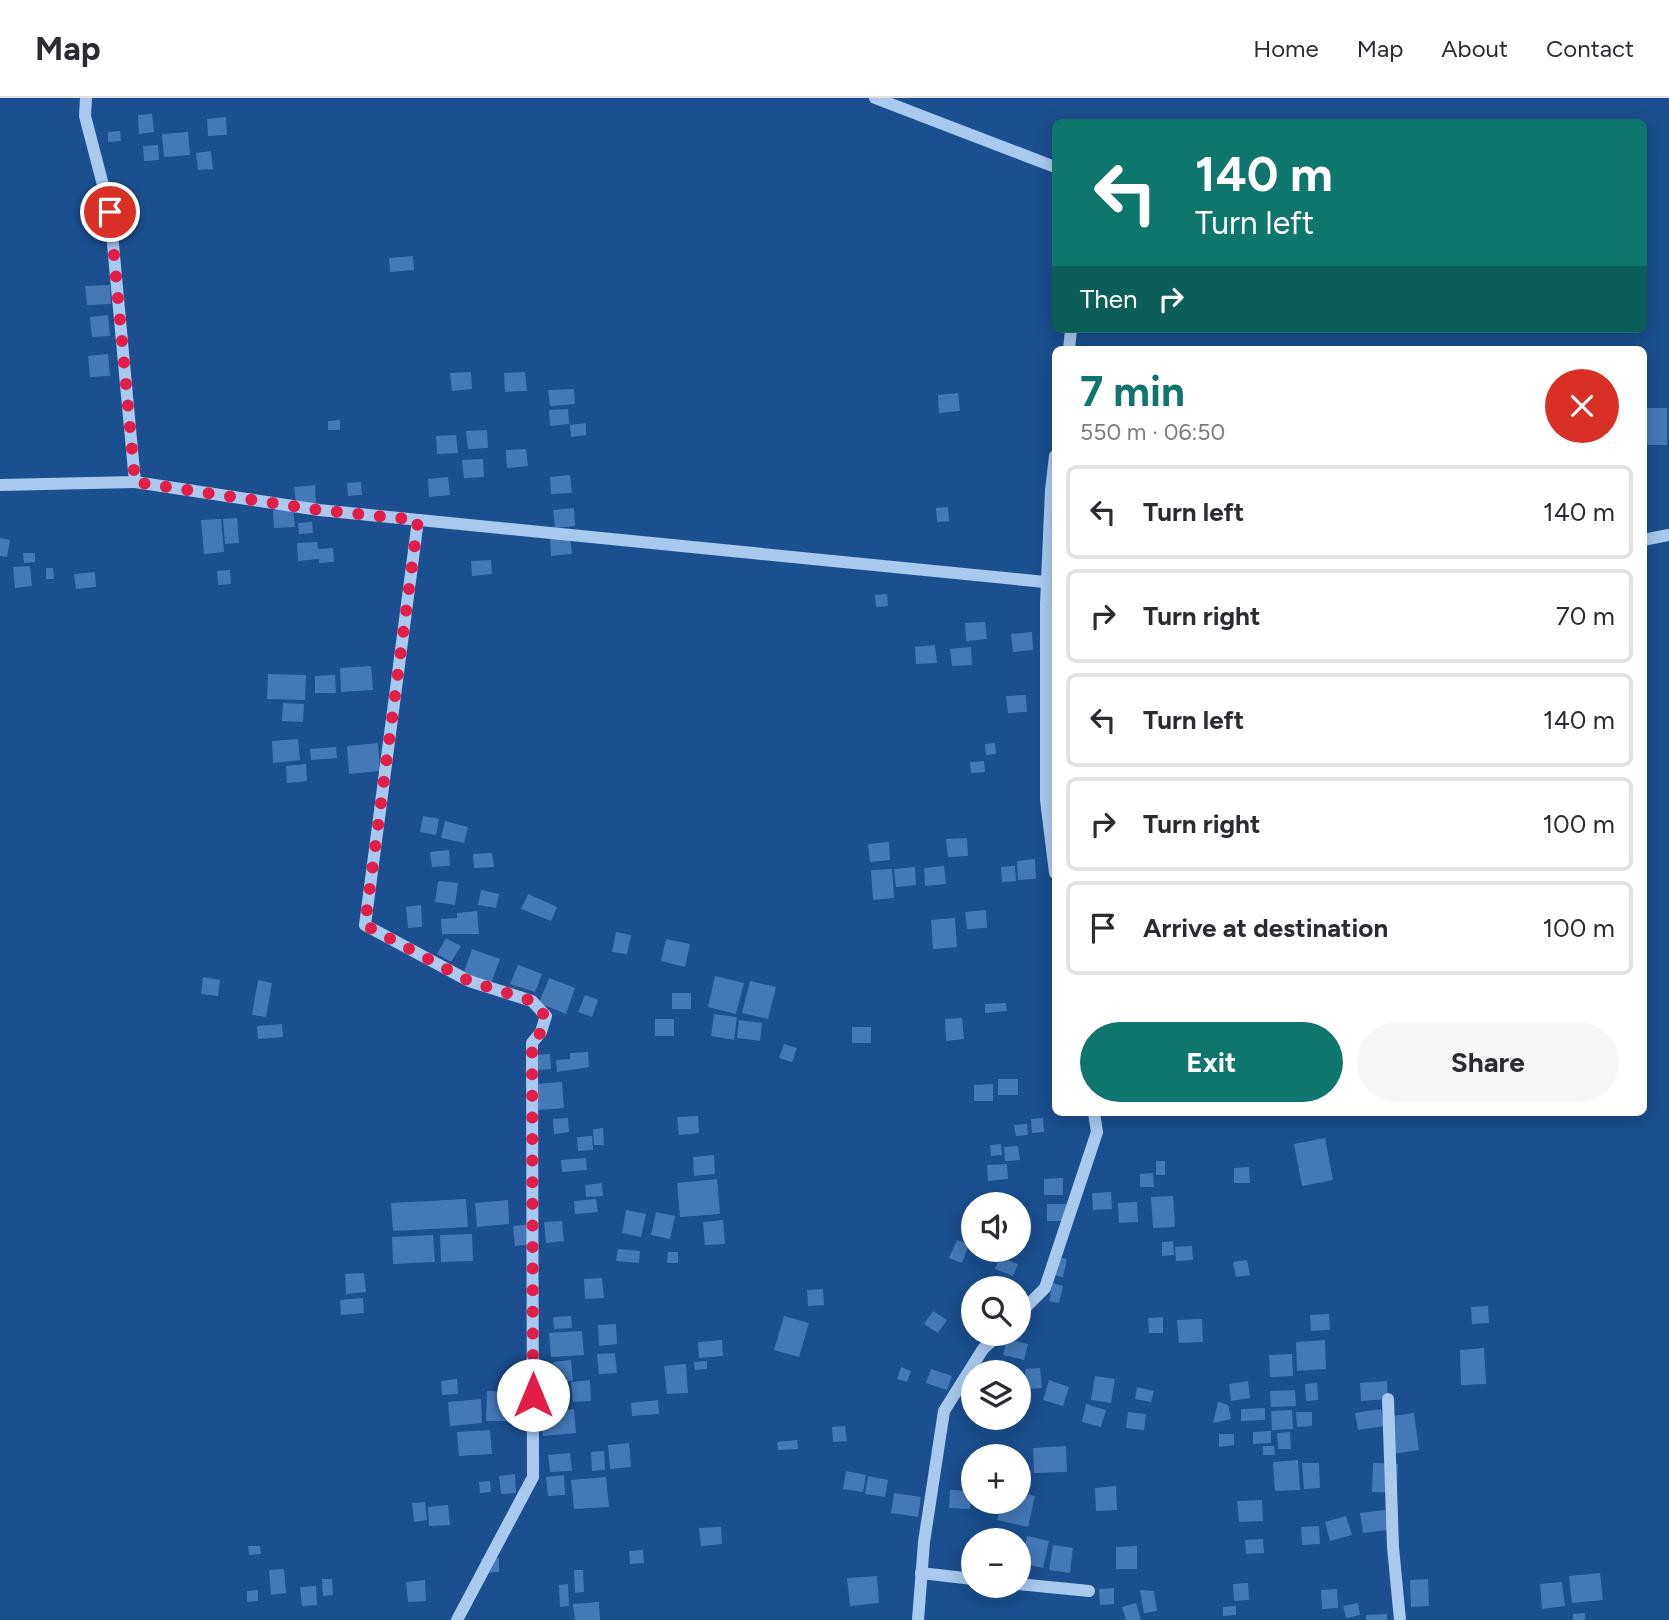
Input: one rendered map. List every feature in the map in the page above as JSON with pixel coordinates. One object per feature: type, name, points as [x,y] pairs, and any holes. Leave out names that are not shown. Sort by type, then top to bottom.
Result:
[{"type":"street","points":[[86,98],[85,116],[110,212],[135,482]]},
{"type":"street","points":[[875,98],[1052,166]]},
{"type":"street","points":[[0,485],[135,482],[319,510],[1051,583]]},
{"type":"street","points":[[1052,482],[1046,800],[1052,849]]},
{"type":"street","points":[[418,520],[365,925],[469,981],[532,1001],[545,1016],[541,1032],[532,1043],[533,1477],[457,1620]]},
{"type":"street","points":[[1647,539],[1669,535]]},
{"type":"street","points":[[1031,1302],[1045,1288],[1097,1132],[1094,1116]]},
{"type":"street","points":[[918,1620],[924,1542],[944,1411],[987,1346]]},
{"type":"street","points":[[1388,1399],[1393,1547],[1401,1620]]},
{"type":"street","points":[[921,1573],[961,1578]]},
{"type":"street","points":[[1031,1585],[1088,1591]]},
{"type":"building","points":[[152,114],[154,132],[139,134],[138,115]]},
{"type":"building","points":[[226,117],[227,135],[208,136],[207,119]]},
{"type":"building","points":[[120,131],[121,141],[108,142],[108,132]]},
{"type":"building","points":[[188,132],[190,155],[164,157],[162,134]]},
{"type":"building","points":[[158,145],[159,160],[144,161],[143,146]]},
{"type":"building","points":[[211,151],[213,169],[198,170],[196,153]]},
{"type":"building","points":[[413,256],[414,270],[390,272],[389,258]]},
{"type":"building","points":[[110,285],[111,304],[87,305],[85,286]]},
{"type":"building","points":[[108,315],[110,336],[92,337],[90,317]]},
{"type":"building","points":[[108,354],[110,376],[90,377],[88,356]]},
{"type":"building","points":[[471,372],[472,389],[452,391],[450,373]]},
{"type":"building","points":[[525,372],[527,391],[505,392],[504,373]]},
{"type":"building","points":[[574,389],[575,404],[550,406],[548,390]]},
{"type":"building","points":[[958,393],[960,411],[939,413],[938,395]]},
{"type":"building","points":[[1647,408],[1667,408],[1667,445],[1647,445]]},
{"type":"building","points":[[568,409],[569,424],[550,426],[549,410]]},
{"type":"building","points":[[340,420],[340,430],[328,430],[328,421]]},
{"type":"building","points":[[586,423],[586,435],[571,437],[570,425]]},
{"type":"building","points":[[487,430],[488,448],[468,449],[466,431]]},
{"type":"building","points":[[456,435],[458,453],[437,454],[436,436]]},
{"type":"building","points":[[526,449],[528,466],[507,468],[506,450]]},
{"type":"building","points":[[483,459],[484,477],[464,478],[462,460]]},
{"type":"building","points":[[570,475],[572,493],[551,494],[550,477]]},
{"type":"building","points":[[448,477],[450,495],[429,497],[428,479]]},
{"type":"building","points":[[361,482],[362,495],[348,496],[347,483]]},
{"type":"building","points":[[315,485],[316,503],[296,504],[294,487]]},
{"type":"building","points":[[948,507],[949,521],[937,522],[936,508]]},
{"type":"building","points":[[574,508],[575,526],[555,528],[553,510]]},
{"type":"building","points":[[293,509],[295,527],[274,528],[273,510]]},
{"type":"building","points":[[237,518],[239,543],[225,544],[223,519]]},
{"type":"building","points":[[221,519],[224,552],[204,554],[201,520]]},
{"type":"building","points":[[312,522],[313,533],[299,534],[298,523]]},
{"type":"building","points":[[570,536],[572,554],[551,556],[550,538]]},
{"type":"building","points":[[0,538],[10,540],[7,557],[0,556]]},
{"type":"building","points":[[317,542],[318,549],[333,548],[334,562],[319,563],[319,559],[298,561],[297,543]]},
{"type":"building","points":[[23,553],[35,553],[35,562],[24,563]]},
{"type":"building","points":[[491,560],[492,574],[472,576],[471,561]]},
{"type":"building","points":[[30,566],[32,586],[15,588],[13,567]]},
{"type":"building","points":[[46,568],[53,568],[54,579],[46,579]]},
{"type":"building","points":[[230,570],[231,584],[218,585],[217,571]]},
{"type":"building","points":[[95,572],[96,587],[76,589],[74,574]]},
{"type":"building","points":[[887,594],[888,606],[876,607],[875,595]]},
{"type":"building","points":[[985,622],[987,639],[966,641],[965,623]]},
{"type":"building","points":[[1032,632],[1033,650],[1013,652],[1011,634]]},
{"type":"building","points":[[935,645],[937,663],[916,664],[915,647]]},
{"type":"building","points":[[971,647],[972,665],[952,666],[950,649]]},
{"type":"building","points":[[371,666],[373,690],[341,692],[340,668]]},
{"type":"building","points":[[268,674],[306,675],[305,700],[267,699]]},
{"type":"building","points":[[335,675],[336,693],[315,693],[315,676]]},
{"type":"building","points":[[1026,695],[1027,712],[1008,713],[1006,696]]},
{"type":"building","points":[[283,703],[304,704],[303,722],[282,721]]},
{"type":"building","points":[[298,739],[300,760],[273,763],[272,741]]},
{"type":"building","points":[[378,743],[380,771],[349,774],[347,746]]},
{"type":"building","points":[[995,743],[996,754],[986,755],[985,744]]},
{"type":"building","points":[[336,747],[337,758],[311,760],[310,749]]},
{"type":"building","points":[[984,761],[985,772],[971,773],[970,762]]},
{"type":"building","points":[[306,764],[307,781],[287,783],[286,766]]},
{"type":"building","points":[[423,816],[439,819],[436,835],[420,832]]},
{"type":"building","points":[[445,821],[468,827],[464,843],[441,838]]},
{"type":"building","points":[[967,838],[968,856],[948,857],[946,839]]},
{"type":"building","points":[[889,842],[890,860],[870,862],[868,844]]},
{"type":"building","points":[[449,850],[450,866],[432,867],[430,852]]},
{"type":"building","points":[[492,853],[494,867],[474,868],[473,854]]},
{"type":"building","points":[[1035,859],[1036,879],[1018,880],[1017,861]]},
{"type":"building","points":[[944,866],[946,884],[925,886],[924,868]]},
{"type":"building","points":[[1015,866],[1016,881],[1002,882],[1001,867]]},
{"type":"building","points":[[915,867],[916,885],[896,887],[894,869]]},
{"type":"building","points":[[892,869],[894,898],[873,900],[871,870]]},
{"type":"building","points":[[438,881],[458,883],[455,905],[435,902]]},
{"type":"building","points":[[481,890],[499,894],[496,908],[478,905]]},
{"type":"building","points":[[528,894],[557,907],[551,921],[521,909]]},
{"type":"building","points":[[421,905],[422,927],[408,928],[406,907]]},
{"type":"building","points":[[986,910],[987,928],[967,929],[965,912]]},
{"type":"building","points":[[477,911],[479,934],[442,934],[441,919],[457,918],[457,913]]},
{"type":"building","points":[[955,918],[957,947],[933,949],[931,920]]},
{"type":"building","points":[[616,932],[631,935],[627,954],[612,952]]},
{"type":"building","points":[[446,938],[461,946],[451,962],[437,954]]},
{"type":"building","points":[[666,939],[690,944],[685,967],[661,961]]},
{"type":"building","points":[[472,949],[500,959],[491,984],[463,975]]},
{"type":"building","points":[[518,965],[542,974],[535,992],[510,984]]},
{"type":"building","points":[[715,976],[744,983],[736,1014],[708,1007]]},
{"type":"building","points":[[203,977],[220,980],[218,996],[201,994]]},
{"type":"building","points":[[549,978],[575,988],[566,1014],[539,1003]]},
{"type":"building","points":[[258,980],[272,983],[266,1017],[252,1015]]},
{"type":"building","points":[[750,981],[776,987],[768,1019],[742,1013]]},
{"type":"building","points":[[672,993],[691,993],[691,1009],[672,1009]]},
{"type":"building","points":[[585,995],[598,1000],[592,1017],[578,1012]]},
{"type":"building","points":[[1006,1003],[1007,1011],[985,1013],[985,1004]]},
{"type":"building","points":[[714,1014],[737,1017],[734,1040],[711,1036]]},
{"type":"building","points":[[962,1018],[964,1039],[946,1041],[945,1019]]},
{"type":"building","points":[[655,1019],[674,1019],[674,1036],[655,1036]]},
{"type":"building","points":[[739,1020],[762,1023],[760,1041],[737,1038]]},
{"type":"building","points":[[282,1024],[283,1037],[258,1039],[257,1026]]},
{"type":"building","points":[[852,1027],[871,1027],[871,1043],[852,1043]]},
{"type":"building","points":[[784,1044],[797,1048],[792,1062],[779,1058]]},
{"type":"building","points":[[588,1052],[589,1067],[557,1072],[556,1060],[570,1059],[570,1053]]},
{"type":"building","points":[[550,1054],[551,1069],[537,1070],[535,1055]]},
{"type":"building","points":[[998,1079],[1018,1079],[1018,1095],[998,1095]]},
{"type":"building","points":[[562,1082],[564,1108],[538,1110],[536,1084]]},
{"type":"building","points":[[993,1084],[993,1101],[974,1101],[974,1085]]},
{"type":"building","points":[[698,1116],[699,1133],[679,1135],[677,1117]]},
{"type":"building","points":[[568,1118],[569,1132],[554,1134],[553,1119]]},
{"type":"building","points":[[1043,1118],[1044,1132],[1032,1133],[1031,1119]]},
{"type":"building","points":[[1027,1124],[1028,1135],[1016,1136],[1014,1125]]},
{"type":"building","points":[[603,1128],[604,1145],[594,1145],[593,1129]]},
{"type":"building","points":[[592,1136],[593,1150],[578,1151],[577,1137]]},
{"type":"building","points":[[1325,1138],[1333,1180],[1302,1186],[1294,1144]]},
{"type":"building","points":[[1001,1144],[1002,1155],[991,1156],[990,1145]]},
{"type":"building","points":[[1018,1146],[1020,1160],[1005,1161],[1004,1147]]},
{"type":"building","points":[[714,1155],[715,1174],[694,1176],[693,1157]]},
{"type":"building","points":[[586,1158],[587,1170],[562,1172],[561,1160]]},
{"type":"building","points":[[1156,1161],[1165,1161],[1165,1175],[1156,1175]]},
{"type":"building","points":[[1007,1164],[1008,1179],[988,1181],[987,1165]]},
{"type":"building","points":[[1249,1167],[1250,1183],[1234,1183],[1234,1168]]},
{"type":"building","points":[[1153,1173],[1154,1187],[1140,1187],[1140,1174]]},
{"type":"building","points":[[1063,1178],[1063,1195],[1044,1195],[1044,1179]]},
{"type":"building","points":[[717,1179],[720,1214],[680,1217],[677,1183]]},
{"type":"building","points":[[602,1183],[603,1196],[586,1197],[585,1185]]},
{"type":"building","points":[[1111,1192],[1112,1209],[1093,1210],[1092,1193]]},
{"type":"building","points":[[1173,1196],[1175,1227],[1153,1228],[1151,1197]]},
{"type":"building","points":[[466,1199],[468,1227],[393,1231],[391,1203]]},
{"type":"building","points":[[596,1199],[598,1212],[575,1214],[574,1201]]},
{"type":"building","points":[[508,1200],[509,1224],[477,1227],[475,1203]]},
{"type":"building","points":[[1137,1202],[1138,1222],[1119,1223],[1118,1203]]},
{"type":"building","points":[[1047,1204],[1066,1204],[1066,1221],[1047,1221]]},
{"type":"building","points":[[626,1210],[646,1214],[641,1237],[622,1233]]},
{"type":"building","points":[[656,1212],[675,1216],[670,1239],[651,1235]]},
{"type":"building","points":[[723,1220],[725,1244],[705,1245],[703,1222]]},
{"type":"building","points":[[562,1221],[564,1241],[546,1243],[544,1222]]},
{"type":"building","points":[[532,1224],[533,1244],[515,1246],[513,1226]]},
{"type":"building","points":[[472,1234],[473,1261],[441,1262],[440,1235]]},
{"type":"building","points":[[433,1235],[435,1262],[393,1264],[392,1237]]},
{"type":"building","points":[[957,1240],[961,1241],[962,1263],[949,1258]]},
{"type":"building","points":[[1173,1241],[1174,1255],[1162,1256],[1162,1242]]},
{"type":"building","points":[[1192,1246],[1193,1260],[1176,1261],[1175,1247]]},
{"type":"building","points":[[618,1249],[640,1251],[639,1263],[616,1261]]},
{"type":"building","points":[[668,1252],[678,1252],[678,1263],[667,1263]]},
{"type":"building","points":[[1057,1257],[1067,1259],[1063,1277],[1053,1275]]},
{"type":"building","points":[[1247,1260],[1250,1275],[1236,1277],[1233,1262]]},
{"type":"building","points":[[998,1262],[1018,1264],[1013,1276],[995,1269]]},
{"type":"building","points":[[364,1273],[366,1292],[346,1294],[345,1274]]},
{"type":"building","points":[[602,1278],[604,1298],[585,1299],[584,1279]]},
{"type":"building","points":[[1053,1283],[1063,1286],[1059,1303],[1049,1301]]},
{"type":"building","points":[[823,1289],[824,1305],[808,1306],[807,1290]]},
{"type":"building","points":[[363,1298],[364,1313],[341,1315],[340,1300]]},
{"type":"building","points":[[1488,1306],[1489,1323],[1472,1324],[1471,1307]]},
{"type":"building","points":[[933,1311],[947,1320],[938,1333],[924,1324]]},
{"type":"building","points":[[1329,1314],[1330,1330],[1311,1331],[1310,1315]]},
{"type":"building","points":[[571,1316],[572,1328],[554,1329],[553,1317]]},
{"type":"building","points":[[784,1316],[809,1323],[799,1357],[774,1350]]},
{"type":"building","points":[[1163,1317],[1163,1333],[1149,1333],[1148,1318]]},
{"type":"building","points":[[1202,1319],[1203,1342],[1179,1343],[1177,1320]]},
{"type":"building","points":[[616,1324],[617,1344],[599,1346],[598,1325]]},
{"type":"building","points":[[582,1331],[584,1355],[551,1357],[549,1333]]},
{"type":"building","points":[[722,1340],[723,1356],[699,1358],[698,1342]]},
{"type":"building","points":[[1325,1340],[1326,1369],[1297,1371],[1296,1342]]},
{"type":"building","points":[[1005,1346],[1028,1346],[1024,1360],[1003,1355]]},
{"type":"building","points":[[1484,1348],[1486,1384],[1461,1385],[1460,1350]]},
{"type":"building","points":[[615,1353],[617,1373],[599,1374],[597,1354]]},
{"type":"building","points":[[1292,1354],[1293,1376],[1270,1377],[1269,1355]]},
{"type":"building","points":[[571,1360],[573,1381],[554,1382],[553,1362]]},
{"type":"building","points":[[707,1361],[707,1369],[695,1370],[694,1362]]},
{"type":"building","points":[[686,1364],[688,1393],[667,1394],[664,1366]]},
{"type":"building","points":[[901,1367],[911,1371],[907,1382],[897,1379]]},
{"type":"building","points":[[1040,1368],[1042,1388],[1031,1389],[1031,1369]]},
{"type":"building","points":[[931,1369],[952,1376],[947,1390],[926,1383]]},
{"type":"building","points":[[1095,1376],[1115,1379],[1111,1403],[1091,1400]]},
{"type":"building","points":[[457,1379],[458,1394],[442,1395],[441,1381]]},
{"type":"building","points":[[590,1380],[591,1401],[573,1402],[571,1382]]},
{"type":"building","points":[[1049,1380],[1069,1387],[1063,1406],[1043,1400]]},
{"type":"building","points":[[1248,1381],[1250,1398],[1231,1401],[1229,1384]]},
{"type":"building","points":[[1387,1381],[1388,1399],[1361,1401],[1360,1383]]},
{"type":"building","points":[[1317,1383],[1318,1400],[1306,1401],[1305,1384]]},
{"type":"building","points":[[1137,1387],[1154,1391],[1151,1402],[1135,1399]]},
{"type":"building","points":[[1295,1390],[1296,1406],[1271,1407],[1270,1391]]},
{"type":"building","points":[[487,1391],[515,1392],[515,1421],[486,1421]]},
{"type":"building","points":[[481,1399],[482,1423],[450,1426],[448,1402]]},
{"type":"building","points":[[658,1400],[659,1414],[632,1416],[631,1403]]},
{"type":"building","points":[[1218,1402],[1228,1405],[1231,1419],[1213,1423]]},
{"type":"building","points":[[1086,1404],[1106,1410],[1101,1427],[1082,1422]]},
{"type":"building","points":[[1265,1408],[1265,1420],[1241,1421],[1241,1409]]},
{"type":"building","points":[[574,1409],[576,1433],[543,1436],[542,1412]]},
{"type":"building","points":[[1381,1409],[1384,1426],[1358,1430],[1355,1413]]},
{"type":"building","points":[[1292,1410],[1293,1429],[1272,1430],[1271,1411]]},
{"type":"building","points":[[1128,1412],[1146,1414],[1144,1430],[1126,1428]]},
{"type":"building","points":[[1296,1412],[1312,1412],[1312,1426],[1297,1427]]},
{"type":"building","points":[[1414,1413],[1419,1450],[1392,1454],[1387,1417]]},
{"type":"building","points":[[845,1426],[847,1441],[833,1442],[832,1427]]},
{"type":"building","points":[[490,1430],[492,1454],[459,1456],[457,1432]]},
{"type":"building","points":[[1271,1431],[1271,1443],[1253,1444],[1253,1432]]},
{"type":"building","points":[[1290,1432],[1291,1449],[1278,1449],[1277,1433]]},
{"type":"building","points":[[1219,1434],[1234,1434],[1234,1445],[1219,1447]]},
{"type":"building","points":[[797,1440],[798,1449],[778,1450],[777,1442]]},
{"type":"building","points":[[629,1443],[631,1467],[610,1469],[608,1445]]},
{"type":"building","points":[[1066,1446],[1067,1472],[1034,1473],[1033,1448]]},
{"type":"building","points":[[1263,1446],[1274,1446],[1275,1455],[1263,1455]]},
{"type":"building","points":[[604,1451],[605,1470],[592,1471],[591,1452]]},
{"type":"building","points":[[570,1453],[572,1471],[550,1472],[548,1455]]},
{"type":"building","points":[[1298,1460],[1300,1490],[1275,1491],[1273,1462]]},
{"type":"building","points":[[1302,1463],[1319,1463],[1320,1488],[1304,1489]]},
{"type":"building","points":[[1373,1463],[1398,1464],[1397,1493],[1372,1492]]},
{"type":"building","points":[[846,1471],[866,1475],[863,1492],[843,1489]]},
{"type":"building","points":[[515,1474],[516,1493],[501,1494],[499,1476]]},
{"type":"building","points":[[564,1475],[565,1495],[548,1496],[546,1477]]},
{"type":"building","points":[[868,1476],[888,1480],[885,1497],[865,1494]]},
{"type":"building","points":[[606,1477],[609,1507],[574,1509],[571,1480]]},
{"type":"building","points":[[490,1481],[491,1492],[480,1493],[479,1482]]},
{"type":"building","points":[[1116,1486],[1117,1510],[1096,1511],[1095,1488]]},
{"type":"building","points":[[950,1490],[961,1491],[961,1509],[949,1508]]},
{"type":"building","points":[[894,1493],[921,1497],[918,1517],[891,1513]]},
{"type":"building","points":[[1031,1495],[1035,1496],[1031,1514]]},
{"type":"building","points":[[1262,1500],[1263,1521],[1239,1522],[1237,1501]]},
{"type":"building","points":[[425,1502],[427,1520],[414,1522],[412,1503]]},
{"type":"building","points":[[448,1505],[450,1525],[429,1526],[428,1507]]},
{"type":"building","points":[[1385,1510],[1388,1530],[1363,1533],[1360,1513]]},
{"type":"building","points":[[999,1514],[1031,1514],[1028,1527],[997,1520]]},
{"type":"building","points":[[1346,1516],[1352,1535],[1330,1541],[1325,1522]]},
{"type":"building","points":[[1319,1526],[1320,1544],[1302,1545],[1301,1527]]},
{"type":"building","points":[[721,1527],[722,1544],[701,1546],[699,1528]]},
{"type":"building","points":[[1031,1537],[1049,1541],[1043,1568],[1031,1565]]},
{"type":"building","points":[[1263,1539],[1264,1553],[1246,1554],[1245,1540]]},
{"type":"building","points":[[1053,1545],[1073,1548],[1070,1573],[1049,1570]]},
{"type":"building","points":[[248,1546],[260,1546],[261,1554],[249,1555]]},
{"type":"building","points":[[1137,1546],[1137,1569],[1116,1569],[1116,1547]]},
{"type":"building","points":[[643,1550],[644,1563],[630,1564],[629,1551]]},
{"type":"building","points":[[499,1558],[499,1572],[482,1573],[481,1559]]},
{"type":"building","points":[[284,1569],[286,1593],[271,1595],[269,1570]]},
{"type":"building","points":[[574,1570],[583,1570],[584,1592],[575,1593]]},
{"type":"building","points":[[1600,1573],[1603,1600],[1572,1603],[1569,1576]]},
{"type":"building","points":[[877,1576],[879,1603],[850,1606],[847,1578]]},
{"type":"building","points":[[322,1579],[332,1579],[333,1595],[323,1596]]},
{"type":"building","points":[[1428,1579],[1429,1606],[1411,1607],[1410,1580]]},
{"type":"building","points":[[425,1580],[426,1601],[408,1602],[406,1582]]},
{"type":"building","points":[[1562,1582],[1565,1606],[1542,1609],[1540,1584]]},
{"type":"building","points":[[1248,1583],[1249,1600],[1234,1601],[1233,1584]]},
{"type":"building","points":[[568,1584],[569,1606],[560,1607],[559,1585]]},
{"type":"building","points":[[316,1586],[317,1605],[302,1606],[300,1587]]},
{"type":"building","points":[[1114,1588],[1114,1604],[1100,1605],[1099,1589]]},
{"type":"building","points":[[1337,1589],[1338,1608],[1322,1609],[1321,1590]]},
{"type":"building","points":[[258,1590],[258,1601],[247,1602],[247,1591]]},
{"type":"building","points":[[1140,1590],[1154,1591],[1157,1611],[1144,1613]]},
{"type":"building","points":[[599,1602],[600,1620],[575,1620],[573,1604]]},
{"type":"building","points":[[1136,1603],[1141,1620],[1126,1620],[1122,1607]]},
{"type":"building","points":[[1358,1603],[1360,1615],[1346,1618],[1343,1606]]},
{"type":"building","points":[[1236,1606],[1236,1615],[1223,1616],[1223,1607]]},
{"type":"building","points":[[1585,1613],[1585,1620],[1573,1620],[1573,1614]]},
{"type":"building","points":[[1387,1614],[1387,1620],[1366,1620],[1366,1615]]},
{"type":"route","points":[[110,212],[135,482],[319,510],[418,520],[365,925],[469,981],[532,1001],[545,1016],[541,1032],[532,1043],[533,1395]]}]
